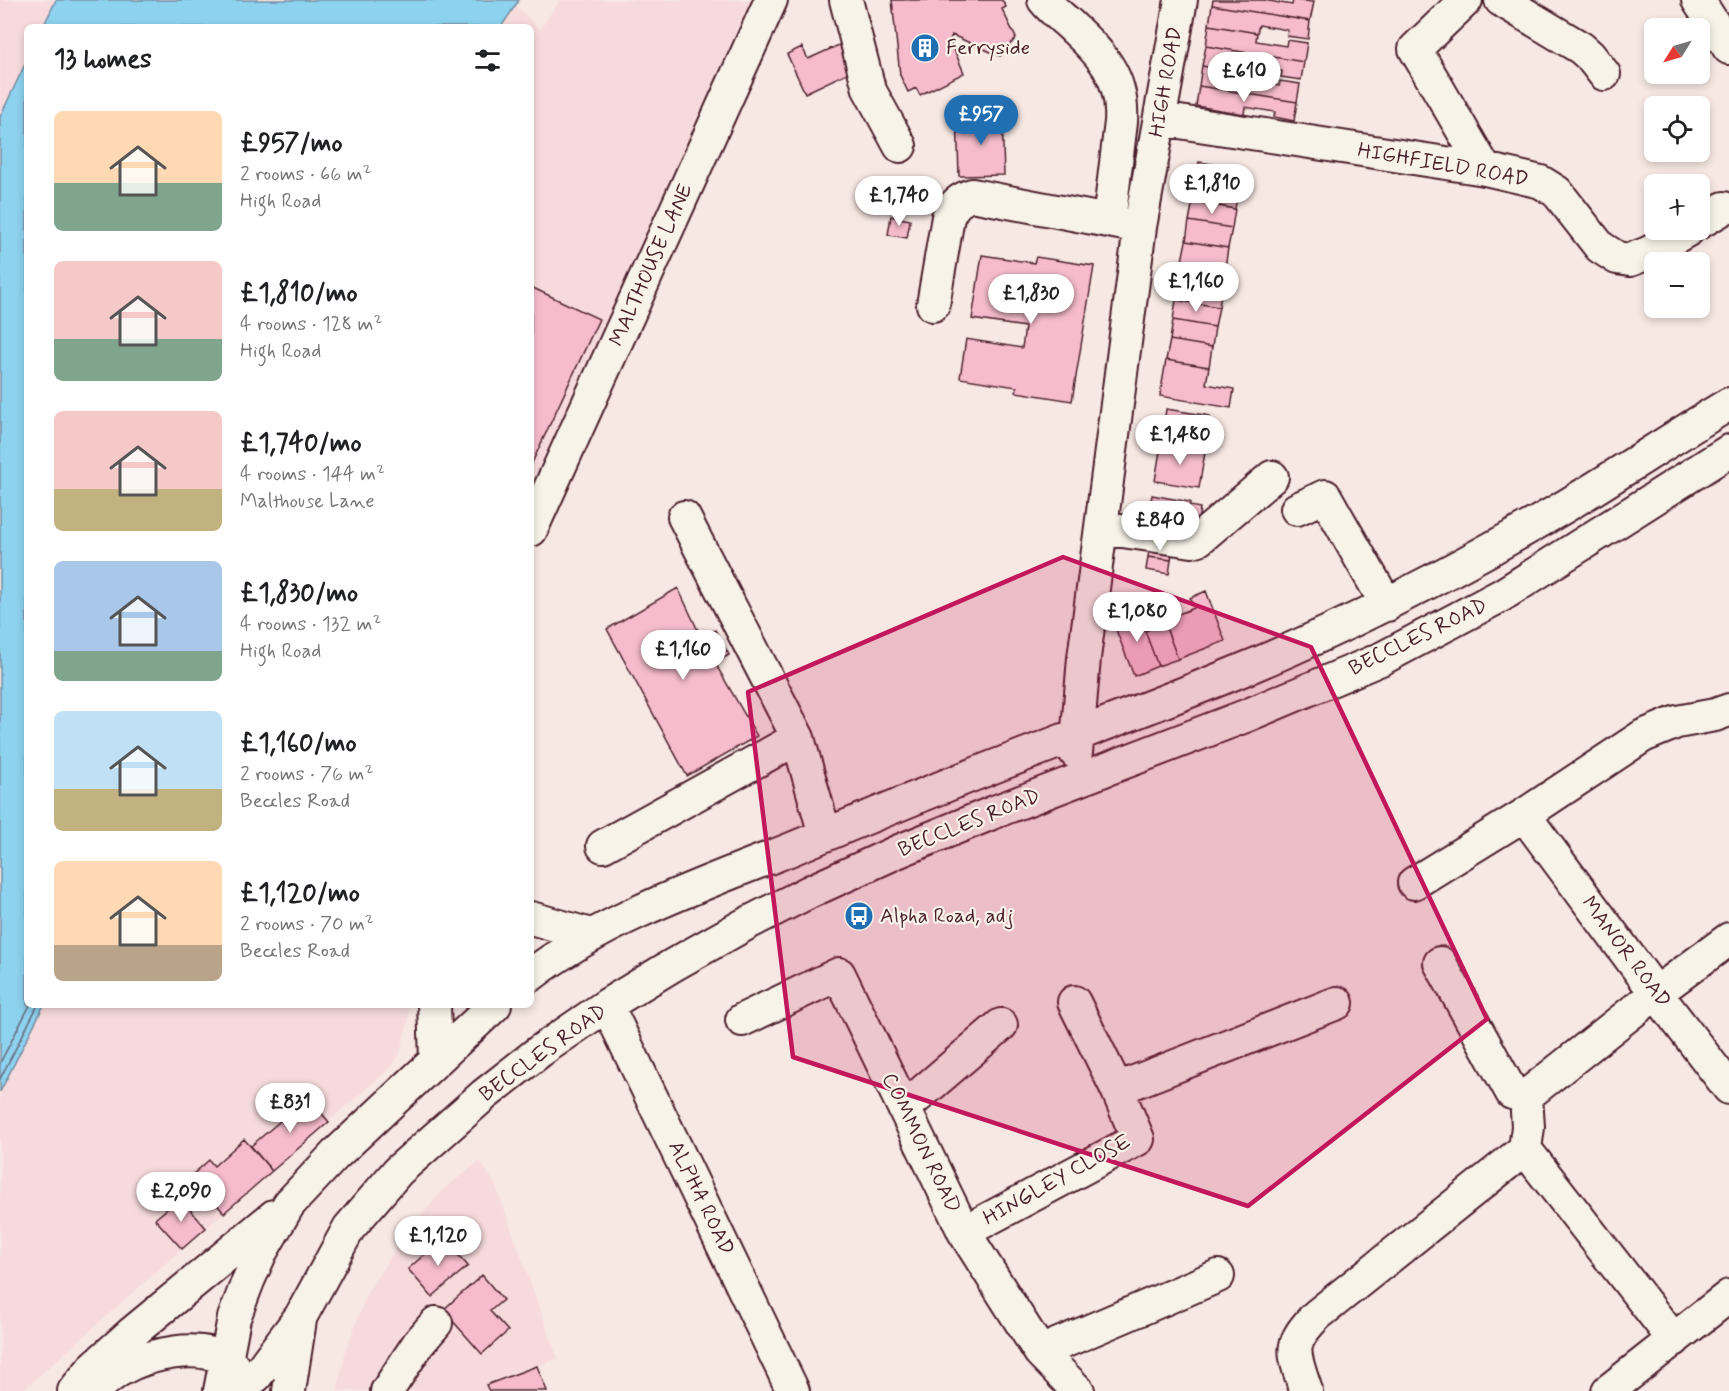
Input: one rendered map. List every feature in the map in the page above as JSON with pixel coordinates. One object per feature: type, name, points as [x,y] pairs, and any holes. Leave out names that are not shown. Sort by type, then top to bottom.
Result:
[{"type":"street","name":"MALTHOUSE LANE","points":[[534,523],[771,0]]},
{"type":"street","points":[[846,0],[869,89],[900,146]]},
{"type":"street","points":[[1044,0],[1097,50],[1110,68],[1119,87],[1121,122],[1109,221]]},
{"type":"street","name":"HIGH ROAD","points":[[1075,781],[1076,735],[1140,226],[1181,0]]},
{"type":"street","points":[[1466,0],[1415,49],[1485,169]]},
{"type":"street","points":[[1501,0],[1581,48],[1604,74]]},
{"type":"street","points":[[1698,0],[1729,48]]},
{"type":"street","name":"HIGHFIELD ROAD","points":[[1160,119],[1485,169],[1541,182],[1557,192],[1600,247],[1617,258],[1630,260],[1671,240]]},
{"type":"street","points":[[933,305],[948,217],[952,207],[966,197],[972,195],[1140,226]]},
{"type":"street","name":"BECCLES ROAD","points":[[534,973],[554,957],[591,935],[699,886],[1318,638],[1387,605],[1483,553],[1562,508],[1729,404]]},
{"type":"street","name":"BECCLES ROAD","points":[[301,1316],[349,1228],[398,1171],[484,1095],[530,1058],[607,1005],[704,947],[809,892],[900,851],[997,811],[1248,715],[1381,659],[1502,596],[1729,451]]},
{"type":"street","points":[[1101,528],[1192,541],[1199,539],[1272,477]]},
{"type":"street","points":[[1297,509],[1325,496],[1387,605]]},
{"type":"street","points":[[684,517],[798,738],[825,835]]},
{"type":"street","points":[[1414,883],[1524,815],[1643,736],[1677,722],[1729,710]]},
{"type":"street","points":[[603,846],[798,738]]},
{"type":"street","name":"MANOR ROAD","points":[[1524,815],[1729,1088]]},
{"type":"street","points":[[534,919],[591,935]]},
{"type":"street","points":[[1526,1096],[1656,993],[1729,939]]},
{"type":"street","points":[[1440,963],[1512,1093],[1526,1096]]},
{"type":"street","name":"COMMON ROAD","points":[[742,1020],[839,974],[964,1232],[1040,1352],[1078,1391]]},
{"type":"street","name":"HINGLEY CLOSE","points":[[964,1232],[1138,1139],[1117,1089],[1074,1002]]},
{"type":"street","points":[[1117,1089],[1336,1002]]},
{"type":"street","name":"ALPHA ROAD","points":[[607,1005],[793,1391]]},
{"type":"street","points":[[434,1008],[436,1059]]},
{"type":"street","points":[[74,1391],[93,1368],[132,1333],[289,1204],[335,1155],[492,1008]]},
{"type":"street","points":[[904,1108],[1002,1026]]},
{"type":"street","points":[[1306,1391],[1295,1356],[1296,1342],[1304,1328],[1317,1315],[1525,1149],[1528,1127],[1526,1096]]},
{"type":"street","points":[[1525,1149],[1674,1340]]},
{"type":"street","points":[[289,1204],[261,1252],[234,1318],[226,1360],[240,1389],[256,1376],[301,1316]]},
{"type":"street","points":[[1040,1352],[1218,1276]]},
{"type":"street","points":[[1608,1391],[1729,1296]]},
{"type":"street","points":[[289,1391],[301,1316]]},
{"type":"street","points":[[387,1391],[418,1344],[436,1323]]},
{"type":"street","points":[[92,1391],[120,1369],[150,1356],[184,1352],[206,1353],[226,1360]]},
{"type":"highlighted area","points":[[1063,557],[1311,647],[1487,1019],[1248,1206],[793,1057],[748,692]]},
{"type":"shaded area","points":[[0,0],[56,0],[44,24],[24,24],[24,66],[0,117]]},
{"type":"shaded area","points":[[560,0],[749,0],[757,6],[534,489],[534,24],[503,24],[515,5],[540,29]]},
{"type":"shaded area","points":[[42,1008],[409,1008],[408,1022],[399,1056],[390,1068],[22,1391],[0,1391],[0,1092]]},
{"type":"shaded area","points":[[480,1161],[496,1186],[558,1359],[538,1366],[547,1391],[337,1391],[346,1349],[368,1291],[407,1232],[445,1188]]},
{"type":"water","points":[[56,0],[519,0],[503,24],[44,24]]},
{"type":"water","points":[[24,66],[24,1008],[42,1008],[0,1092],[0,117]]},
{"type":"building","name":"Ferryside","points":[[892,0],[1002,0],[1006,7],[1002,9],[1016,38],[1000,56],[952,35],[950,40],[964,73],[920,95],[916,88],[908,92],[900,75]]},
{"type":"building","points":[[1213,0],[1263,0],[1292,5],[1293,0],[1314,2],[1310,21],[1212,5]]},
{"type":"building","points":[[1212,5],[1310,21],[1308,39],[1287,36],[1288,30],[1259,25],[1257,33],[1209,25]]},
{"type":"building","points":[[1209,25],[1257,33],[1256,41],[1286,46],[1287,40],[1307,43],[1304,62],[1206,46]]},
{"type":"building","points":[[850,40],[862,66],[805,93],[787,54],[802,47],[808,59]]},
{"type":"building","points":[[1206,46],[1304,62],[1301,80],[1281,77],[1282,71],[1252,66],[1251,74],[1202,66]]},
{"type":"building","points":[[1202,66],[1251,74],[1250,81],[1279,86],[1280,81],[1300,84],[1297,102],[1199,86]]},
{"type":"building","points":[[1199,86],[1297,102],[1294,121],[1274,117],[1275,112],[1245,107],[1244,114],[1196,106]]},
{"type":"building","points":[[1002,116],[1004,175],[959,176],[957,117]]},
{"type":"building","points":[[1199,162],[1242,169],[1238,189],[1196,182]]},
{"type":"building","points":[[1196,182],[1238,189],[1235,209],[1193,201]]},
{"type":"building","points":[[1193,201],[1235,209],[1232,228],[1189,221]]},
{"type":"building","points":[[891,216],[910,220],[907,238],[888,235]]},
{"type":"building","points":[[1189,221],[1232,228],[1228,248],[1186,241]]},
{"type":"building","points":[[1186,241],[1228,248],[1225,268],[1182,261]]},
{"type":"building","points":[[982,255],[1034,263],[1036,257],[1094,266],[1072,401],[1016,392],[1017,387],[960,378],[966,339],[1022,348],[1025,327],[972,319]]},
{"type":"building","points":[[1182,261],[1225,268],[1222,288],[1179,281]]},
{"type":"building","points":[[1179,281],[1222,288],[1219,307],[1176,300]]},
{"type":"building","points":[[534,288],[599,319],[534,459]]},
{"type":"building","points":[[1176,300],[1219,307],[1215,327],[1173,320]]},
{"type":"building","points":[[1173,320],[1215,327],[1212,347],[1170,340]]},
{"type":"building","points":[[1170,340],[1212,347],[1209,367],[1166,360]]},
{"type":"building","points":[[1166,360],[1209,367],[1206,384],[1234,389],[1231,408],[1160,396]]},
{"type":"building","points":[[1166,409],[1210,416],[1205,452],[1161,445]]},
{"type":"building","points":[[1161,445],[1205,452],[1199,488],[1155,481]]},
{"type":"building","points":[[1152,495],[1190,502],[1190,506],[1200,508],[1197,531],[1146,528]]},
{"type":"building","points":[[1150,544],[1173,547],[1171,560],[1148,557]]},
{"type":"building","points":[[1148,557],[1171,560],[1169,574],[1146,570]]},
{"type":"building","points":[[678,588],[702,639],[715,630],[729,655],[715,663],[757,736],[687,776],[607,629]]},
{"type":"building","points":[[1206,591],[1225,641],[1178,659],[1163,620],[1194,608],[1190,598]]},
{"type":"building","points":[[1145,610],[1152,628],[1145,631],[1158,666],[1134,676],[1116,630],[1122,628],[1120,620]]},
{"type":"building","points":[[1163,620],[1178,659],[1158,666],[1145,631],[1152,628],[1151,625]]},
{"type":"building","points":[[308,1097],[329,1122],[272,1171],[251,1146]]},
{"type":"building","points":[[244,1139],[272,1171],[224,1213],[192,1175],[209,1160],[214,1166]]},
{"type":"building","points":[[180,1198],[206,1228],[182,1249],[155,1219]]},
{"type":"building","points":[[443,1238],[468,1266],[432,1297],[408,1269]]},
{"type":"building","points":[[482,1275],[503,1300],[490,1311],[508,1331],[482,1354],[443,1310]]},
{"type":"building","points":[[537,1366],[547,1391],[489,1391],[486,1385]]},
{"type":"place","name":"Ferryside","points":[[925,48]]},
{"type":"place","name":"Alpha Road, adj","points":[[859,916]]}]
